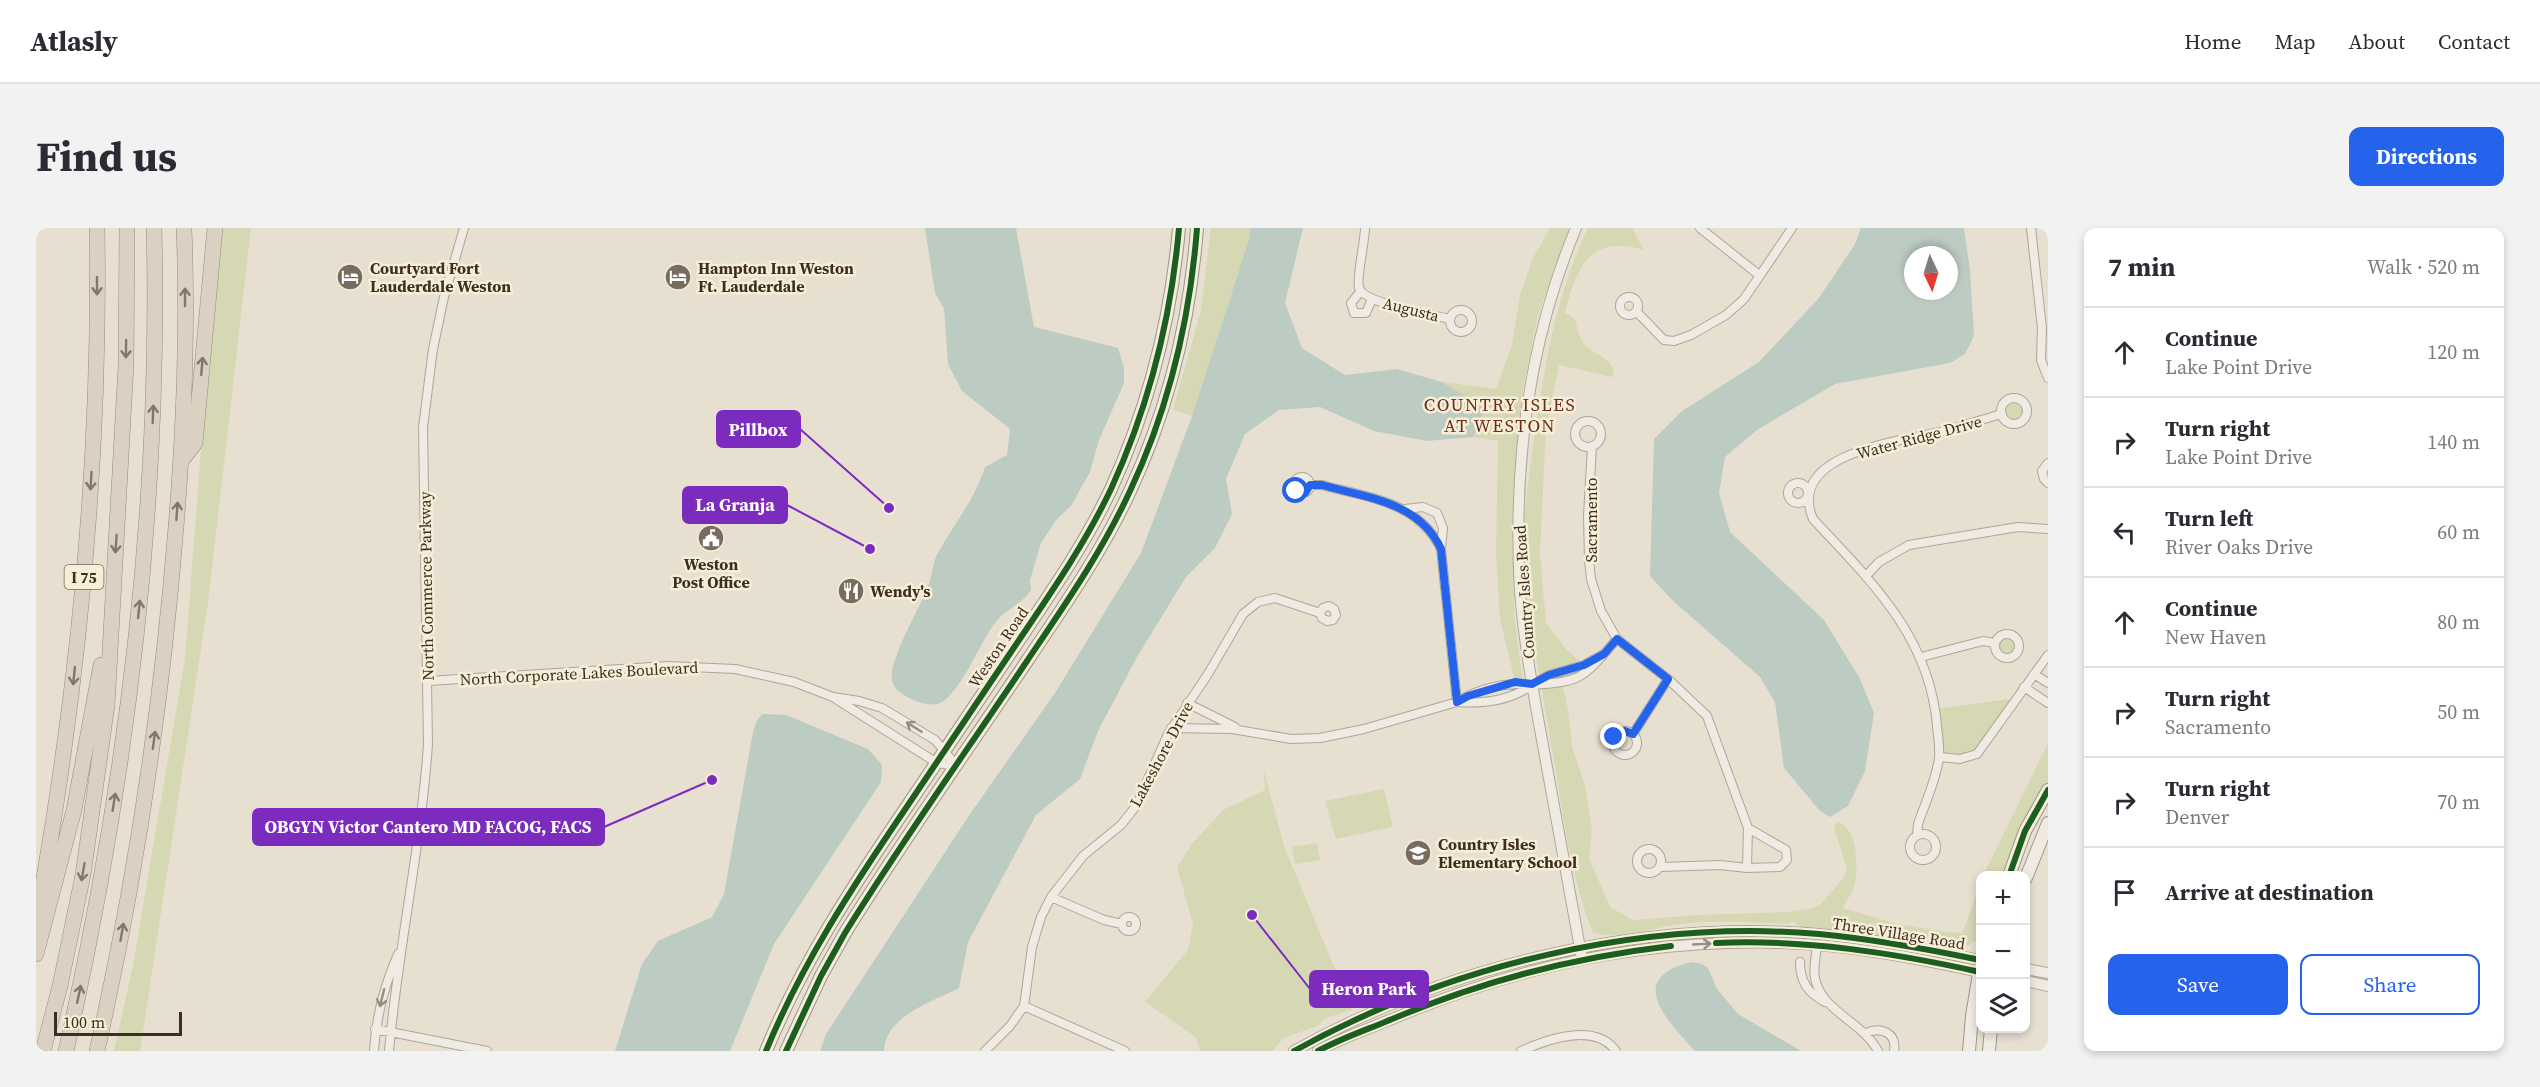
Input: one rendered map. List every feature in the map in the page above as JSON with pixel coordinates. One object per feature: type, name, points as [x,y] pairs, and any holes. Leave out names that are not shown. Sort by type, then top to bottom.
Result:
[{"type":"highway","name":"I 75","points":[[36,924],[62,765],[82,608],[94,429],[97,228]]},
{"type":"highway","points":[[43,1051],[73,927],[92,819],[108,699],[126,365],[127,228]]},
{"type":"highway","points":[[66,1051],[80,990],[110,826],[134,657],[151,474],[155,314],[154,228]]},
{"type":"highway","points":[[97,1051],[130,886],[157,718],[169,610],[181,461],[185,312],[184,228]]},
{"type":"highway","points":[[181,461],[195,444],[215,228]]},
{"type":"highway","points":[[36,954],[74,810],[96,699],[114,585]]},
{"type":"main road","name":"Weston Road","points":[[766,1051],[793,990],[826,928],[1071,562],[1110,490],[1137,427],[1154,372],[1170,302],[1179,228]]},
{"type":"main road","name":"Weston Road","points":[[786,1051],[821,976],[845,933],[1078,586],[1131,490],[1156,427],[1178,351],[1191,288],[1197,228]]},
{"type":"main road","points":[[2011,871],[2025,831],[2048,790]]},
{"type":"main road","points":[[2028,871],[2048,823]]},
{"type":"main road","points":[[1969,1051],[1979,979]]},
{"type":"main road","points":[[1989,1051],[1991,1033]]},
{"type":"street","name":"North Commerce Parkway","points":[[389,1051],[400,948],[415,865],[424,796],[428,681],[423,427],[433,349],[444,297],[464,228]]},
{"type":"street","points":[[1361,291],[1351,303],[1354,313],[1366,314],[1372,299],[1361,291],[1359,280],[1365,228]]},
{"type":"street","name":"Country Isles Road","points":[[1576,228],[1544,320],[1528,395],[1518,500],[1520,584],[1532,684],[1581,953]]},
{"type":"street","points":[[1700,228],[1760,275]]},
{"type":"street","points":[[1636,311],[1664,340],[1680,340],[1726,315],[1744,299],[1792,228]]},
{"type":"street","points":[[2031,228],[2044,303],[2041,360],[2048,378]]},
{"type":"street","name":"Augusta","points":[[1372,299],[1450,319]]},
{"type":"street","name":"Water Ridge Drive","points":[[1917,835],[1918,824],[1939,757],[1936,709],[1931,683],[1914,641],[1866,576],[1813,519],[1809,510],[1808,492],[1815,478],[1827,468],[1838,460],[1862,450],[2002,414]]},
{"type":"street","name":"Sacramento","points":[[1592,446],[1588,516],[1591,579],[1601,611],[1617,639],[1668,679],[1707,716],[1714,729],[1748,828],[1748,867]]},
{"type":"street","points":[[2048,463],[2042,471],[2048,483]]},
{"type":"street","points":[[1310,485],[1322,485],[1404,509],[1423,521],[1441,549]]},
{"type":"street","points":[[1404,509],[1423,507],[1437,513],[1443,528],[1441,549],[1457,702]]},
{"type":"street","points":[[1866,576],[1879,562],[1909,545],[2018,527],[2048,529]]},
{"type":"street","name":"Lakeshore Drive","points":[[985,1051],[1010,1026],[1024,1006],[1032,947],[1041,917],[1051,897],[1065,876],[1083,856],[1121,825],[1136,806],[1171,728],[1208,674],[1243,614],[1258,602],[1275,598],[1320,613]]},
{"type":"street","points":[[1171,728],[1244,731],[1291,739],[1320,738],[1364,729],[1457,702],[1479,704],[1521,693],[1549,675],[1584,665],[1604,654],[1617,639]]},
{"type":"street","points":[[1920,657],[1983,641],[1995,643]]},
{"type":"street","points":[[1939,757],[1960,759],[1977,754],[2048,655]]},
{"type":"street","name":"North Corporate Lakes Boulevard","points":[[428,681],[695,666],[762,674],[794,682],[833,697],[937,763],[957,766]]},
{"type":"street","points":[[2034,674],[2048,684]]},
{"type":"street","points":[[1633,734],[1668,679]]},
{"type":"street","points":[[2024,687],[2048,703]]},
{"type":"street","name":"North Corporate Lakes Boulevard","points":[[833,697],[859,700],[882,708],[935,740],[957,766]]},
{"type":"street","points":[[1187,703],[1244,731]]},
{"type":"street","points":[[1660,867],[1720,865],[1780,867],[1787,860],[1786,850],[1748,828]]},
{"type":"street","points":[[1051,897],[1104,920],[1122,924]]},
{"type":"street","points":[[1802,933],[1817,946],[1814,969],[1816,985],[1824,998],[1866,1033],[1878,1051]]},
{"type":"street","name":"Three Village Road","points":[[1294,1051],[1359,1018],[1430,991],[1513,964],[1678,935],[1802,933],[1883,942],[1976,967]]},
{"type":"street","name":"Three Village Road","points":[[1318,1051],[1435,1001],[1581,953],[1680,945],[1760,943],[1882,953],[1976,967]]},
{"type":"street","name":"North Commerce Parkway","points":[[375,1051],[375,1029],[385,985],[400,948]]},
{"type":"street","points":[[1800,962],[1800,974],[1805,986],[1813,995],[1836,1008]]},
{"type":"street","points":[[2030,970],[2048,973]]},
{"type":"street","points":[[2030,982],[2048,986]]},
{"type":"street","points":[[1024,1006],[1125,1051]]},
{"type":"street","points":[[375,1029],[487,1051]]},
{"type":"street","points":[[1866,1033],[1881,1030],[1889,1033],[1895,1042],[1894,1051]]},
{"type":"street","points":[[1521,1051],[1541,1042],[1580,1034],[1611,1044],[1616,1051]]},
{"type":"green space","points":[[218,228],[251,228],[208,603],[140,1051],[114,1051],[133,965],[185,659]]},
{"type":"green space","points":[[1211,228],[1250,228],[1251,237],[1192,416],[1173,410],[1201,310]]},
{"type":"green space","points":[[1550,228],[1569,228],[1538,315],[1523,389],[1516,451],[1512,521],[1514,613],[1523,683],[1515,682],[1500,619],[1496,552],[1498,441],[1473,437],[1485,409],[1442,382],[1496,389],[1512,345],[1520,295],[1533,258]]},
{"type":"green space","points":[[1588,228],[1632,228],[1644,250],[1610,246],[1598,251],[1580,269],[1565,313],[1574,318],[1585,345],[1607,360],[1614,375],[1612,377],[1559,365],[1546,427],[1540,553],[1546,623],[1566,649],[1584,665],[1591,666],[1559,684],[1564,690],[1572,747],[1585,786],[1592,830],[1589,858],[1610,907],[1633,920],[1786,912],[1814,908],[1822,903],[1843,878],[1847,869],[1834,827],[1838,822],[1850,832],[1856,860],[1856,879],[1843,908],[1897,924],[1962,933],[1976,895],[1976,940],[1962,949],[1956,949],[1935,936],[1904,937],[1897,940],[1882,938],[1870,929],[1846,926],[1831,930],[1808,931],[1793,922],[1788,924],[1708,922],[1681,924],[1625,934],[1593,933],[1579,891],[1565,826],[1533,635],[1524,559],[1527,488],[1546,362],[1558,309],[1576,255]]},
{"type":"green space","points":[[2014,398],[2023,402],[2027,411],[2023,420],[2014,424],[2005,420],[2001,411],[2005,402]]},
{"type":"green space","points":[[2007,634],[2012,635],[2018,641],[2018,651],[2012,657],[2007,658],[2002,657],[1996,651],[1995,646],[1996,641],[2002,635]]},
{"type":"green space","points":[[2017,698],[1977,754],[1939,757],[1936,709]]},
{"type":"green space","points":[[2048,743],[2048,787],[2009,871],[1985,871]]},
{"type":"green space","points":[[1264,771],[1284,846],[1352,1010],[1325,1018],[1319,1025],[1284,1038],[1272,1051],[1200,1051],[1196,1037],[1145,1002],[1188,950],[1193,924],[1177,867],[1192,844],[1223,810],[1265,790]]},
{"type":"green space","points":[[1384,789],[1393,827],[1336,839],[1325,801]]},
{"type":"green space","points":[[1317,843],[1320,860],[1295,864],[1292,847]]},
{"type":"shaded area","points":[[925,228],[1016,228],[1034,327],[1118,348],[1124,368],[1124,383],[1099,440],[1090,472],[1071,506],[1057,519],[1041,543],[1030,580],[1031,590],[995,623],[961,681],[945,700],[937,704],[923,703],[899,692],[892,681],[892,670],[899,649],[928,586],[937,555],[970,500],[985,467],[1007,455],[1010,429],[962,391],[948,364],[944,309],[935,293]]},
{"type":"shaded area","points":[[1250,228],[1303,228],[1285,303],[1302,348],[1345,375],[1397,369],[1442,382],[1485,409],[1473,437],[1427,441],[1374,431],[1320,407],[1279,410],[1245,434],[1226,479],[1232,514],[1215,548],[1186,577],[1137,657],[1098,731],[1080,779],[1036,815],[968,942],[959,988],[901,1019],[886,1039],[884,1051],[820,1051],[826,1034],[970,814],[1055,693],[1141,553],[1192,416],[1250,237]]},
{"type":"shaded area","points":[[1861,228],[1964,228],[1970,271],[1974,336],[1965,354],[1950,363],[1835,384],[1757,430],[1725,457],[1719,493],[1730,532],[1824,620],[1859,677],[1874,713],[1865,771],[1848,806],[1830,817],[1820,811],[1784,768],[1775,702],[1760,677],[1672,600],[1650,576],[1654,439],[1682,411],[1759,362],[1819,298],[1855,244]]},
{"type":"shaded area","points":[[762,714],[786,715],[868,749],[882,765],[881,782],[774,944],[730,1051],[615,1051],[642,964],[658,941],[712,917],[724,894],[753,732]]},
{"type":"shaded area","points":[[1692,962],[1708,968],[1717,989],[1738,1014],[1801,1051],[1695,1051],[1664,1013],[1658,1001],[1656,989],[1660,978],[1671,969]]},
{"type":"cycle path","points":[[766,1051],[812,956],[848,896],[1052,591],[1111,489],[1137,426],[1156,362],[1170,296],[1179,228]]},
{"type":"cycle path","points":[[786,1051],[821,976],[845,933],[1068,599],[1119,514],[1144,460],[1176,362],[1189,296],[1197,228]]},
{"type":"cycle path","points":[[2011,871],[2025,831],[2048,790]]},
{"type":"cycle path","points":[[1294,1051],[1354,1021],[1417,994],[1482,972],[1548,955],[1616,942],[1684,934],[1752,931],[1819,934],[1900,945],[1976,959]]},
{"type":"cycle path","points":[[1716,943],[1816,945],[1882,953],[1976,971]]},
{"type":"cycle path","points":[[1318,1051],[1420,1008],[1490,984],[1597,957],[1671,946]]},
{"type":"place","name":"Courtyard Fort Lauderdale Weston","points":[[350,277]]},
{"type":"place","name":"Hampton Inn Weston Ft. Lauderdale","points":[[678,277]]},
{"type":"place","name":"Pillbox","points":[[889,508]]},
{"type":"place","name":"Weston Post Office","points":[[711,538]]},
{"type":"place","name":"La Granja","points":[[870,549]]},
{"type":"place","name":"Wendy's","points":[[851,591]]},
{"type":"place","name":"OBGYN Victor Cantero MD FACOG, FACS","points":[[712,780]]},
{"type":"place","name":"Country Isles Elementary School","points":[[1418,853]]},
{"type":"place","name":"Heron Park","points":[[1252,915]]},
{"type":"district","name":"COUNTRY ISLES AT WESTON","points":[[1500,414]]},
{"type":"route","points":[[1296,491],[1302,494],[1308,491],[1310,485],[1322,485],[1404,509],[1417,516],[1429,528],[1441,549],[1457,702],[1468,696],[1515,682],[1532,684],[1549,675],[1584,665],[1604,654],[1617,639],[1668,679],[1633,734],[1625,731],[1614,737]]}]
